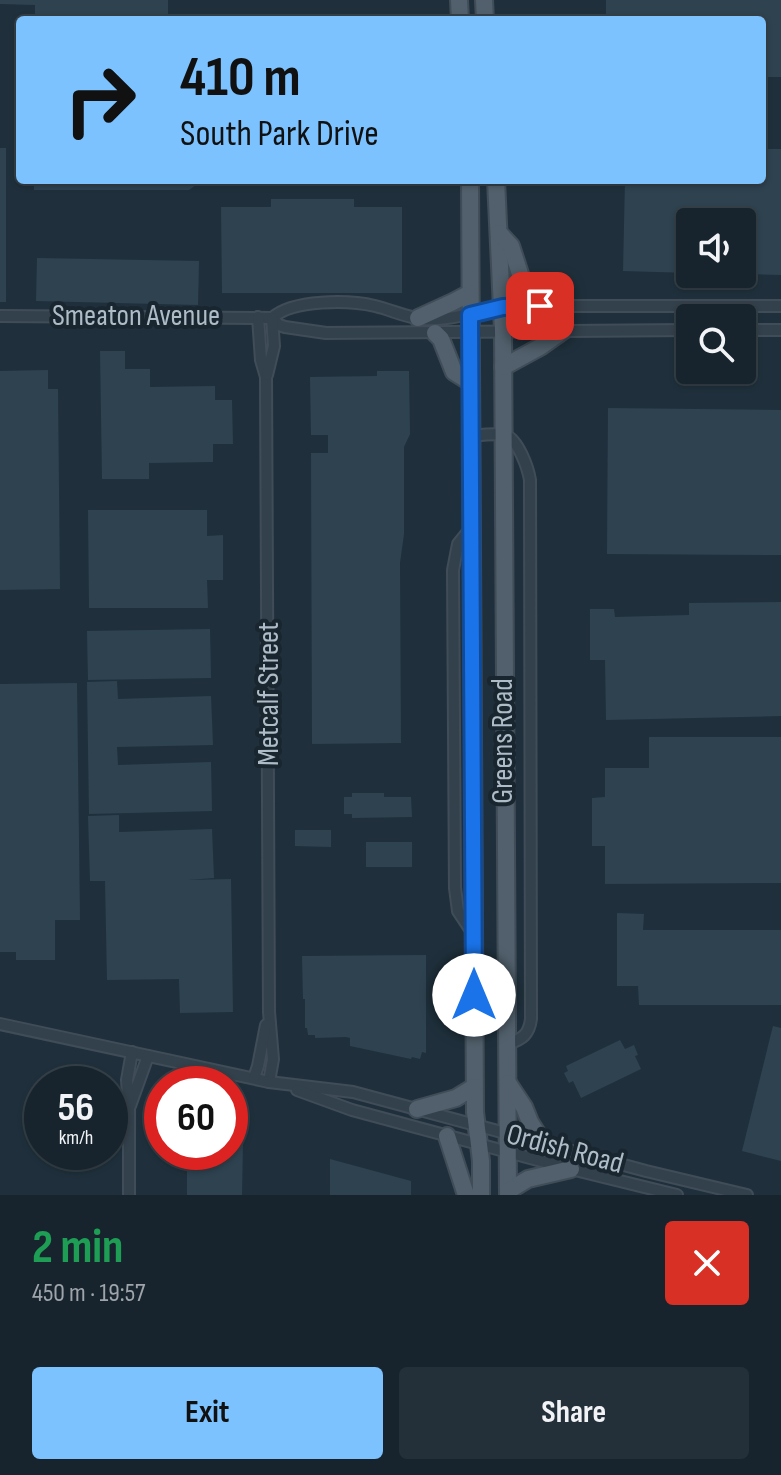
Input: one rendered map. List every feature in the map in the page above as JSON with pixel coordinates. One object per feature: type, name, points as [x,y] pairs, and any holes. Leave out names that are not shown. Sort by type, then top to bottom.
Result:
[{"type":"main road","name":"Greens Road","points":[[470,184],[474,1087],[481,1195]]},
{"type":"main road","name":"Greens Road","points":[[496,184],[503,307],[508,1193]]},
{"type":"main road","points":[[499,233],[511,246],[521,277],[540,306]]},
{"type":"main road","points":[[418,318],[470,293]]},
{"type":"main road","points":[[503,367],[564,330]]},
{"type":"main road","points":[[435,333],[441,339],[454,372],[470,382]]},
{"type":"main road","points":[[508,1083],[543,1143]]},
{"type":"main road","points":[[417,1109],[456,1098],[474,1087]]},
{"type":"main road","points":[[447,1136],[466,1195]]},
{"type":"main road","points":[[508,1193],[528,1179],[571,1169]]},
{"type":"street","name":"Smeaton Avenue","points":[[272,318],[287,308],[337,303],[368,305],[418,318],[451,319],[503,307],[781,306]]},
{"type":"street","name":"Smeaton Avenue","points":[[0,316],[258,317],[272,318],[285,327],[326,333],[676,330]]},
{"type":"street","name":"Metcalf Street","points":[[258,317],[261,360],[266,377]]},
{"type":"street","name":"Metcalf Street","points":[[272,318],[274,346],[266,377],[269,1012],[274,1083]]},
{"type":"street","points":[[756,330],[781,330]]},
{"type":"street","points":[[471,436],[503,435]]},
{"type":"street","name":"Greens Road","points":[[503,435],[513,440],[530,480],[531,1019],[527,1034],[508,1044]]},
{"type":"street","points":[[507,863],[531,876]]},
{"type":"street","name":"Metcalf Street","points":[[254,1078],[269,1012]]},
{"type":"street","points":[[0,1024],[274,1083]]},
{"type":"street","points":[[129,1195],[127,1080],[132,1052]]},
{"type":"street","points":[[129,1108],[148,1056]]},
{"type":"street","name":"Ordish Road","points":[[274,1083],[353,1092],[716,1191],[747,1195]]},
{"type":"street","name":"Ordish Road","points":[[274,1083],[352,1110],[677,1195]]},
{"type":"building","points":[[0,0],[168,0],[168,16],[35,16],[35,5],[0,4]]},
{"type":"building","points":[[606,0],[781,0],[781,77],[766,77],[766,16],[606,16]]},
{"type":"building","points":[[0,148],[6,148],[6,302],[0,302]]},
{"type":"building","points":[[766,149],[781,149],[781,275],[756,274],[756,208],[676,208],[676,273],[623,271],[625,184],[766,184]]},
{"type":"building","points":[[34,184],[197,184],[189,190],[34,190]]},
{"type":"building","points":[[271,199],[354,199],[354,207],[402,207],[402,293],[222,293],[221,207],[271,207]]},
{"type":"building","points":[[37,258],[199,261],[198,305],[36,301]]},
{"type":"building","points":[[100,351],[125,351],[125,369],[150,369],[150,387],[215,386],[215,400],[232,400],[233,444],[213,444],[213,462],[149,463],[149,479],[102,479]]},
{"type":"building","points":[[48,370],[48,389],[58,389],[60,589],[0,590],[0,371]]},
{"type":"building","points":[[377,371],[409,371],[410,434],[404,447],[404,534],[400,563],[401,743],[312,744],[311,453],[328,453],[328,435],[311,435],[310,377],[377,376]]},
{"type":"building","points":[[608,408],[781,410],[781,555],[607,554]]},
{"type":"building","points":[[88,510],[207,510],[207,536],[223,535],[223,580],[207,580],[208,608],[89,608]]},
{"type":"building","points":[[781,602],[781,716],[606,720],[605,660],[590,660],[590,609],[614,609],[615,617],[689,615],[689,603]]},
{"type":"building","points":[[210,629],[211,678],[88,680],[87,631]]},
{"type":"building","points":[[117,681],[118,699],[211,696],[213,745],[117,747],[118,765],[211,762],[212,811],[89,814],[87,682]]},
{"type":"building","points":[[77,683],[80,920],[55,920],[55,960],[16,960],[16,952],[0,952],[0,684]]},
{"type":"building","points":[[649,737],[781,737],[781,883],[605,884],[605,846],[592,846],[592,798],[605,797],[605,768],[649,768]]},
{"type":"building","points":[[352,793],[411,797],[412,817],[352,818],[352,814],[344,814],[344,797],[352,797]]},
{"type":"building","points":[[119,815],[119,832],[212,829],[214,878],[188,880],[231,879],[233,1012],[180,1013],[179,979],[107,980],[105,881],[90,881],[88,816]]},
{"type":"building","points":[[295,830],[331,830],[331,847],[295,846]]},
{"type":"building","points":[[366,842],[412,842],[412,867],[366,867]]},
{"type":"building","points":[[617,913],[644,914],[643,930],[781,930],[781,1005],[639,1005],[638,986],[617,986]]},
{"type":"building","points":[[426,955],[426,1053],[422,1052],[420,1059],[350,1046],[350,1038],[346,1037],[315,1038],[315,1035],[308,1035],[305,1028],[302,956]]},
{"type":"building","points":[[773,1026],[781,1028],[781,1161],[742,1151]]},
{"type":"building","points":[[620,1040],[625,1049],[634,1045],[641,1069],[581,1098],[573,1081],[569,1083],[564,1073],[568,1071],[566,1066]]},
{"type":"building","points":[[330,1159],[411,1181],[411,1195],[330,1195]]},
{"type":"building","points":[[187,1170],[242,1170],[242,1195],[187,1195]]},
{"type":"route","points":[[474,995],[470,315],[503,307],[540,306]]}]
